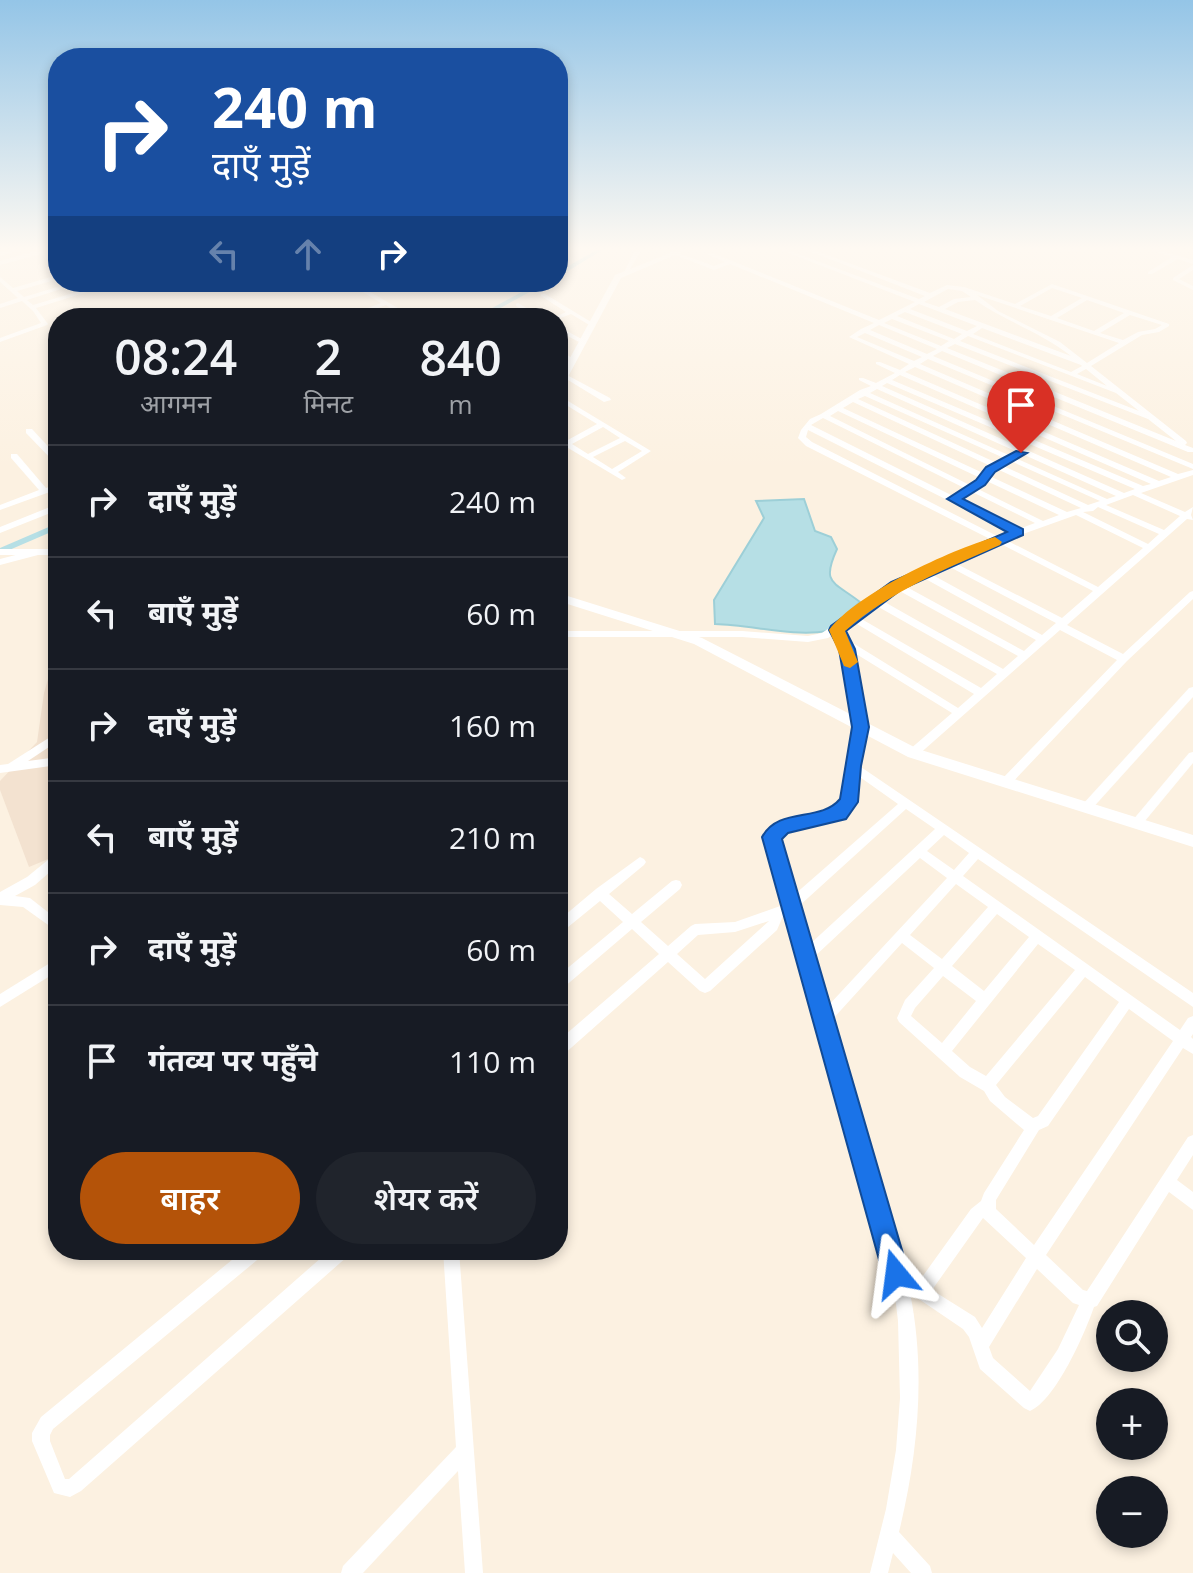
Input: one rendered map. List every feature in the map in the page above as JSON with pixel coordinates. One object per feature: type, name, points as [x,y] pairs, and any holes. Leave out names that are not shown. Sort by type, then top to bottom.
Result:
[{"type":"street","points":[[0,340],[44,322]]},
{"type":"street","points":[[568,369],[593,325],[589,322]]},
{"type":"street","points":[[877,322],[853,338],[1178,477]]},
{"type":"street","points":[[879,322],[1192,450]]},
{"type":"street","points":[[907,322],[1155,420]]},
{"type":"street","points":[[940,322],[1126,394]]},
{"type":"street","points":[[972,322],[1084,365]]},
{"type":"street","points":[[1017,322],[1054,341],[1126,394],[1192,450]]},
{"type":"street","points":[[1065,322],[1125,343]]},
{"type":"street","points":[[1095,333],[1113,322]]},
{"type":"street","points":[[1054,381],[1140,333],[1157,331],[1167,325],[1160,322]]},
{"type":"street","points":[[981,326],[812,420],[802,435],[809,444],[1100,591]]},
{"type":"street","points":[[863,330],[1193,469]]},
{"type":"street","points":[[568,334],[583,342]]},
{"type":"street","points":[[568,358],[573,361]]},
{"type":"street","points":[[878,363],[1159,484]]},
{"type":"street","points":[[861,379],[1124,496]]},
{"type":"street","points":[[886,380],[1035,442],[1191,514]]},
{"type":"street","points":[[568,383],[607,400]]},
{"type":"street","points":[[954,499],[1109,389]]},
{"type":"street","points":[[863,392],[1011,459],[1100,505]]},
{"type":"street","points":[[852,399],[997,466],[1163,533]]},
{"type":"street","points":[[982,407],[995,399]]},
{"type":"street","points":[[568,403],[647,452],[612,472]]},
{"type":"street","points":[[837,408],[1148,547]]},
{"type":"street","points":[[824,416],[1043,524]]},
{"type":"street","points":[[568,439],[603,424]]},
{"type":"street","points":[[807,426],[1018,532]]},
{"type":"street","points":[[29,431],[48,451]]},
{"type":"street","points":[[587,457],[625,438]]},
{"type":"street","points":[[568,446],[622,478]]},
{"type":"street","points":[[14,456],[44,491]]},
{"type":"street","points":[[568,634],[752,634],[808,639],[837,630],[896,585],[946,562],[1018,532],[1159,484],[1193,469]]},
{"type":"street","points":[[0,508],[48,490]]},
{"type":"street","points":[[0,530],[48,511]]},
{"type":"street","points":[[913,753],[1163,533],[1191,514]]},
{"type":"street","points":[[0,552],[48,552]]},
{"type":"street","points":[[0,562],[39,552]]},
{"type":"street","points":[[946,562],[1124,659]]},
{"type":"street","points":[[922,573],[1043,640]]},
{"type":"street","points":[[896,585],[1025,656]]},
{"type":"street","points":[[1005,783],[1124,659],[1193,594]]},
{"type":"street","points":[[568,600],[682,635],[717,650],[913,753],[1136,824],[1192,838]]},
{"type":"street","points":[[874,600],[1005,674]]},
{"type":"street","points":[[852,617],[981,693]]},
{"type":"street","points":[[837,630],[845,643],[860,727],[849,802],[843,811],[782,826],[774,833],[771,843],[792,906],[895,1270],[906,1322],[907,1375],[902,1462],[879,1573]]},
{"type":"street","points":[[845,643],[959,713]]},
{"type":"street","points":[[1086,808],[1193,691]]},
{"type":"street","points":[[6,767],[48,742]]},
{"type":"street","points":[[1136,824],[1193,756]]},
{"type":"street","points":[[6,767],[48,762]]},
{"type":"street","points":[[852,766],[1193,1001]]},
{"type":"street","points":[[568,1041],[698,928],[727,929],[792,906],[905,804]]},
{"type":"street","points":[[805,957],[942,830]]},
{"type":"street","points":[[920,852],[1187,1043]]},
{"type":"street","points":[[823,1021],[977,853]]},
{"type":"street","points":[[568,920],[640,862]]},
{"type":"street","points":[[0,899],[31,881],[48,867]]},
{"type":"street","points":[[568,976],[676,885]]},
{"type":"street","points":[[600,893],[705,987],[773,926],[778,913]]},
{"type":"street","points":[[0,899],[26,902],[48,919]]},
{"type":"street","points":[[921,1292],[976,1214],[986,1207],[1031,1135],[1031,1126],[993,1094],[989,1086],[971,1077],[904,1018],[910,1004],[997,906]]},
{"type":"street","points":[[901,935],[985,1000]]},
{"type":"street","points":[[942,1053],[1038,935]]},
{"type":"street","points":[[989,1086],[1084,968]]},
{"type":"street","points":[[0,1001],[48,970]]},
{"type":"street","points":[[1031,1126],[1043,1121],[1128,1000]]},
{"type":"street","points":[[980,1347],[1036,1256],[1187,1043],[1193,1022]]},
{"type":"street","points":[[986,1207],[1079,1297],[1088,1300],[1095,1297],[1193,1142]]},
{"type":"street","points":[[1167,1181],[1193,1202]]},
{"type":"street","points":[[244,1260],[47,1423],[41,1433],[41,1441],[60,1487],[75,1485],[331,1260]]},
{"type":"street","points":[[452,1260],[474,1573]]},
{"type":"street","points":[[895,1270],[921,1292],[964,1318],[976,1332],[991,1369],[1023,1399],[1033,1401],[1083,1317],[1088,1300]]},
{"type":"street","points":[[350,1573],[466,1449]]},
{"type":"street","points":[[888,1533],[923,1573]]},
{"type":"shaded area","points":[[48,679],[48,859],[29,867],[0,790],[0,781],[37,742]]},
{"type":"water","points":[[804,499],[815,531],[831,537],[837,549],[830,569],[832,581],[860,602],[828,631],[800,633],[715,624],[714,600],[764,518],[756,501]]},
{"type":"waterway","points":[[0,551],[48,530]]},
{"type":"slow traffic","points":[[850,662],[845,643],[837,630],[852,617],[896,585],[995,542]]},
{"type":"route","points":[[896,1274],[792,906],[771,843],[774,833],[782,826],[839,814],[849,802],[860,727],[852,668],[837,630],[896,585],[1018,532],[954,499],[980,483],[990,470],[1021,453]]}]
